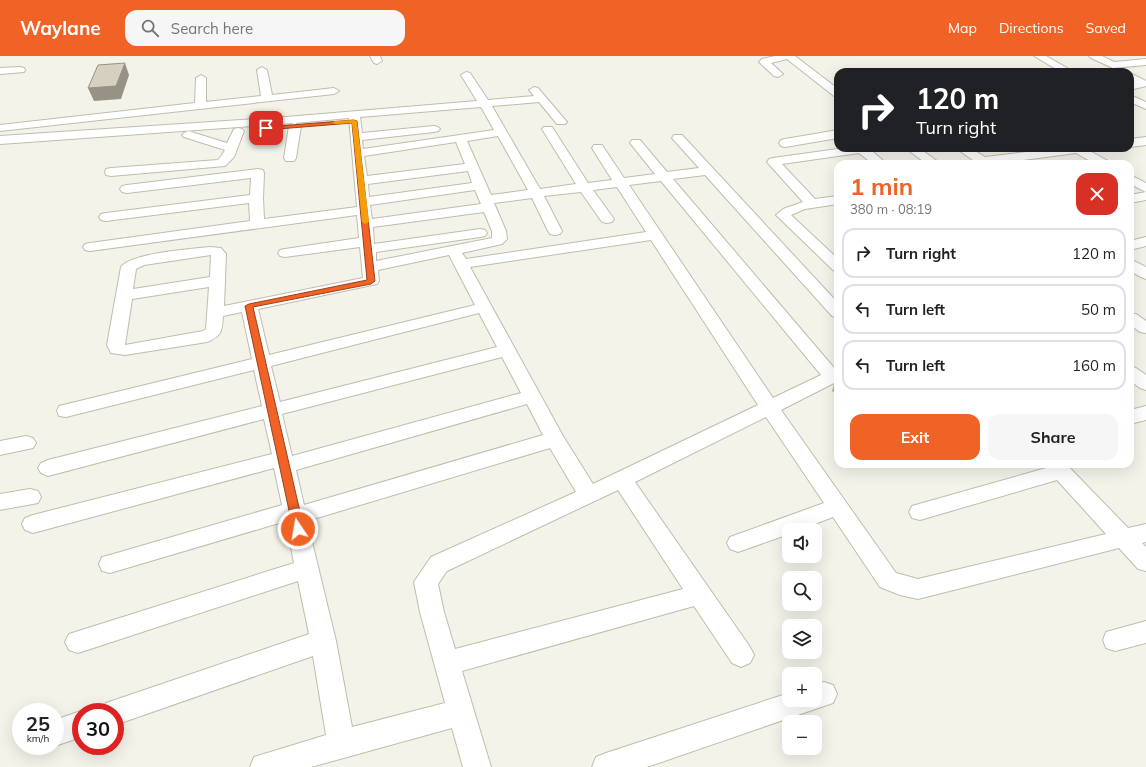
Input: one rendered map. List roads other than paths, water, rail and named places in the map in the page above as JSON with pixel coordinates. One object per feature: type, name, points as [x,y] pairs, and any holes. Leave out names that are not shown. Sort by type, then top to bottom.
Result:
[{"type":"street","points":[[778,74],[764,62],[789,56],[834,91]]},
{"type":"street","points":[[1039,56],[1062,68]]},
{"type":"street","points":[[1094,56],[1117,68]]},
{"type":"street","points":[[1113,66],[1146,62]]},
{"type":"street","points":[[0,71],[20,70]]},
{"type":"street","points":[[262,70],[267,98]]},
{"type":"street","points":[[466,75],[502,132],[537,193],[555,231]]},
{"type":"street","points":[[200,106],[201,78]]},
{"type":"street","points":[[1134,78],[1143,84],[1134,86]]},
{"type":"street","points":[[0,128],[334,91]]},
{"type":"street","points":[[0,150],[122,137],[486,107],[537,94],[561,122]]},
{"type":"street","points":[[1134,100],[1146,106]]},
{"type":"street","points":[[122,114],[122,137]]},
{"type":"street","points":[[0,140],[188,135],[295,126],[354,118]]},
{"type":"street","points":[[215,313],[371,281],[354,118]]},
{"type":"street","points":[[290,158],[295,126]]},
{"type":"street","points":[[356,138],[449,128]]},
{"type":"street","points":[[548,129],[584,187],[607,219]]},
{"type":"street","points":[[111,172],[221,163],[225,160],[238,131]]},
{"type":"street","points":[[358,157],[462,143],[502,132]]},
{"type":"street","points":[[188,135],[231,148]]},
{"type":"street","points":[[786,143],[834,135]]},
{"type":"street","points":[[678,138],[834,309]]},
{"type":"street","points":[[457,257],[500,239],[499,231],[462,143]]},
{"type":"street","points":[[636,143],[834,374]]},
{"type":"street","points":[[598,148],[769,407],[888,580],[900,585],[918,589],[1146,533]]},
{"type":"street","points":[[813,205],[773,162],[845,152]]},
{"type":"street","points":[[869,152],[877,160]]},
{"type":"street","points":[[917,152],[929,160]]},
{"type":"street","points":[[969,152],[982,160]]},
{"type":"street","points":[[999,160],[1053,152]]},
{"type":"street","points":[[1086,152],[1098,160]]},
{"type":"street","points":[[361,181],[472,167]]},
{"type":"street","points":[[366,224],[487,204],[537,193],[708,171]]},
{"type":"street","points":[[126,189],[258,173],[256,198],[257,224]]},
{"type":"street","points":[[1134,174],[1146,188]]},
{"type":"street","points":[[90,247],[257,224],[479,186]]},
{"type":"street","points":[[1134,198],[1146,196]]},
{"type":"street","points":[[106,217],[256,198]]},
{"type":"street","points":[[834,201],[786,211],[783,215],[834,263]]},
{"type":"street","points":[[285,253],[499,231]]},
{"type":"street","points":[[370,267],[656,235]]},
{"type":"street","points":[[1134,245],[1146,241]]},
{"type":"street","points":[[216,251],[219,254],[216,281],[214,330],[209,335],[201,338],[125,350],[117,349],[116,344],[129,266],[140,261],[216,251]]},
{"type":"street","points":[[457,257],[555,439],[588,495]]},
{"type":"street","points":[[1134,266],[1146,274]]},
{"type":"street","points":[[125,295],[216,281]]},
{"type":"street","points":[[249,306],[323,641],[341,744]]},
{"type":"street","points":[[66,411],[485,307]]},
{"type":"street","points":[[1134,320],[1146,328]]},
{"type":"street","points":[[48,468],[508,350]]},
{"type":"street","points":[[477,767],[432,612],[426,582],[440,564],[622,479],[834,375]]},
{"type":"street","points":[[1134,375],[1146,384]]},
{"type":"street","points":[[33,524],[284,462],[532,396]]},
{"type":"street","points":[[1134,416],[1146,413]]},
{"type":"street","points":[[110,564],[555,439]]},
{"type":"street","points":[[0,448],[26,443]]},
{"type":"street","points":[[920,512],[1058,468],[1146,562]]},
{"type":"street","points":[[622,479],[741,655]]},
{"type":"street","points":[[0,502],[30,498]]},
{"type":"street","points":[[738,543],[838,507]]},
{"type":"street","points":[[78,642],[307,570]]},
{"type":"street","points":[[447,663],[701,594]]},
{"type":"street","points":[[1115,640],[1146,632]]},
{"type":"street","points":[[124,709],[323,641]]},
{"type":"street","points":[[606,767],[785,707]]},
{"type":"street","points":[[264,767],[307,761],[341,744],[462,712]]}]
